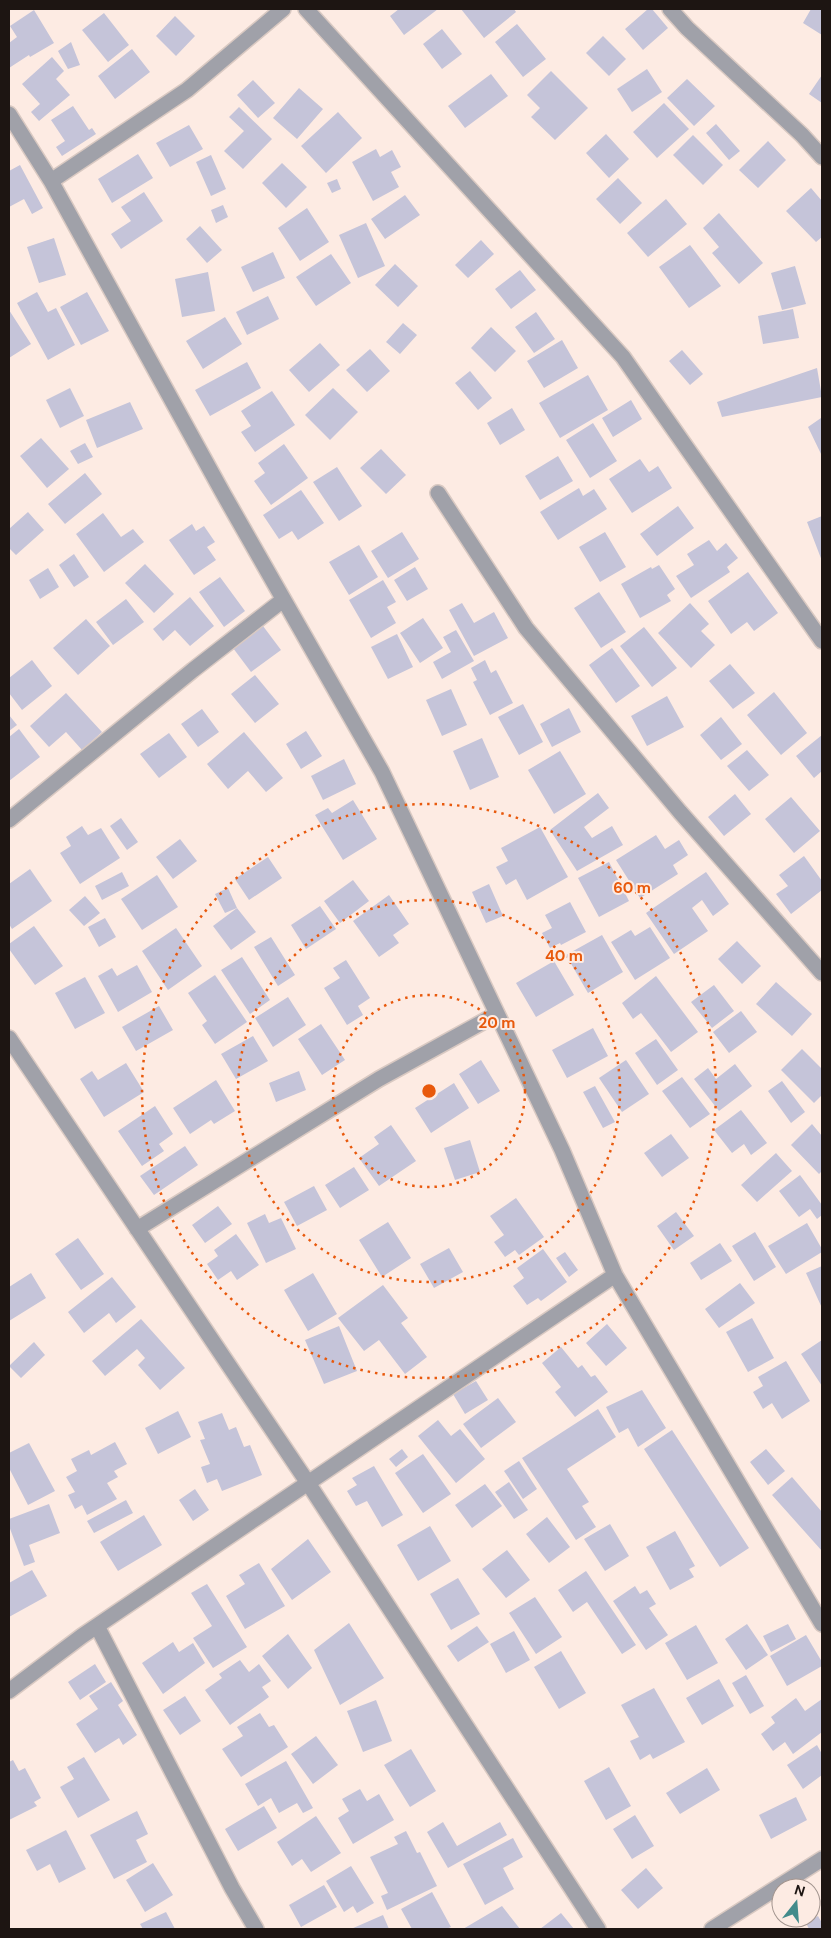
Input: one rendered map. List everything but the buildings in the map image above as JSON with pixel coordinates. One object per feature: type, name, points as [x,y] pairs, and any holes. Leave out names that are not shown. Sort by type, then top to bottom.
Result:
[{"type":"street","points":[[51,181],[187,90],[283,9]]},
{"type":"street","points":[[306,9],[623,357],[822,641]]},
{"type":"street","points":[[670,9],[687,28],[802,135],[822,157]]},
{"type":"street","points":[[9,114],[51,181],[283,600],[382,772],[562,1150],[615,1275],[822,1624]]},
{"type":"street","points":[[438,493],[526,628],[680,812],[822,973]]},
{"type":"street","points":[[9,820],[193,670],[283,600]]},
{"type":"street","points":[[137,1229],[378,1079],[498,1014]]},
{"type":"street","points":[[9,1038],[308,1483],[598,1929]]},
{"type":"street","points":[[11,1685],[615,1275]]},
{"type":"street","points":[[98,1626],[232,1888],[256,1929]]},
{"type":"street","points":[[712,1929],[822,1859]]}]
